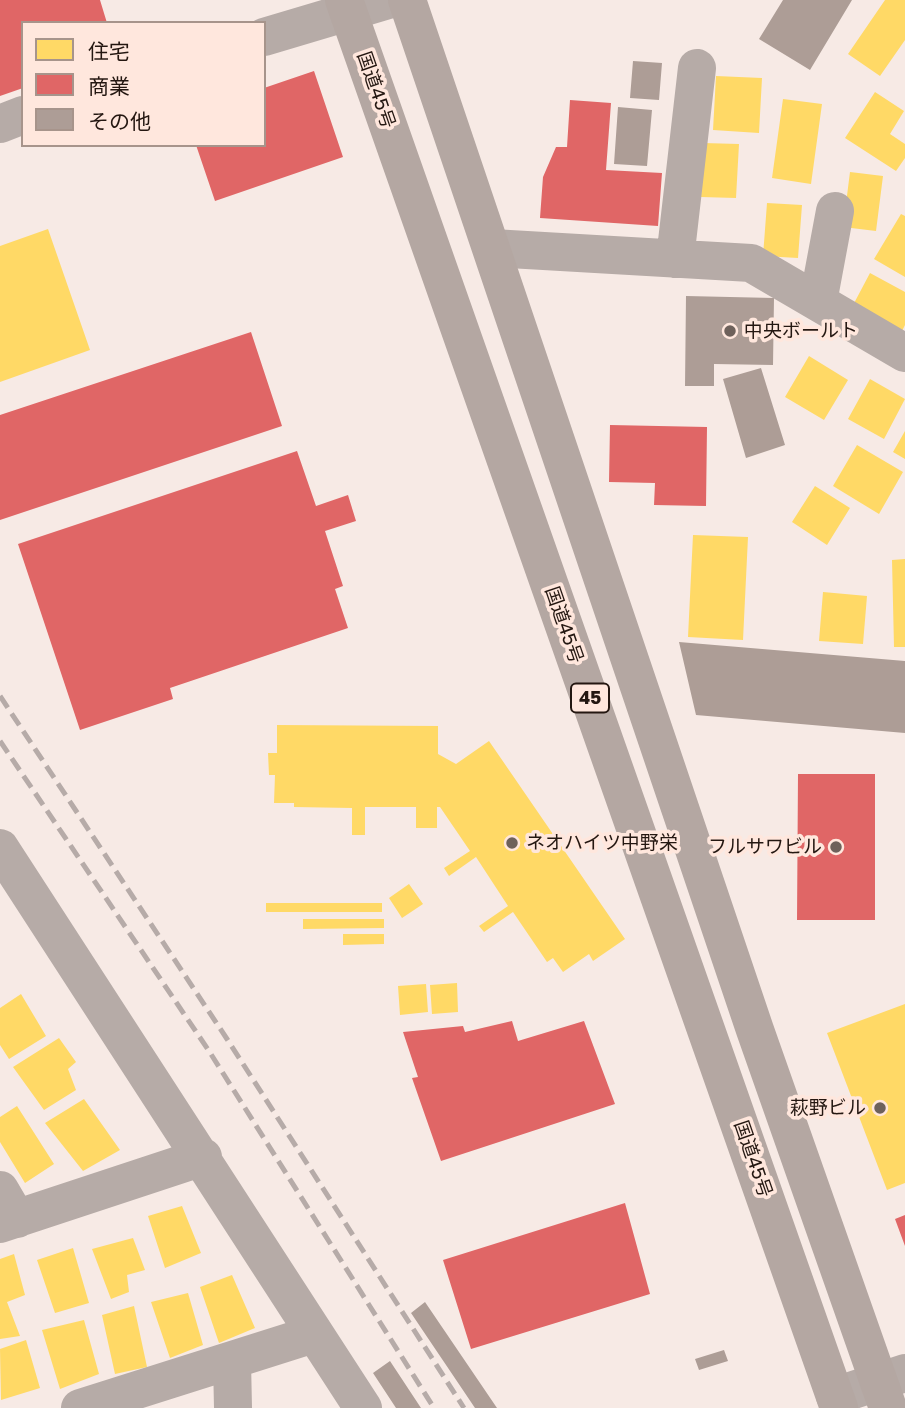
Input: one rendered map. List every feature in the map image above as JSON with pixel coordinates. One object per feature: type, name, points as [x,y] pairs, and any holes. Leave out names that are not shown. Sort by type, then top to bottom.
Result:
[{"type":"highway","name":"45","points":[[408,0],[755,1030],[891,1388]]},
{"type":"highway","name":"国道45号","points":[[346,6],[837,1402]]},
{"type":"street","points":[[266,36],[346,6],[388,0]]},
{"type":"street","points":[[675,259],[696,68]]},
{"type":"street","points":[[0,124],[21,116]]},
{"type":"street","points":[[818,302],[835,211]]},
{"type":"street","points":[[492,248],[751,264],[905,352]]},
{"type":"street","points":[[5,865],[203,1157],[363,1408]]},
{"type":"street","points":[[6,1211],[203,1157]]},
{"type":"street","points":[[80,1408],[314,1334]]},
{"type":"street","points":[[232,1361],[233,1408]]},
{"type":"street","points":[[837,1402],[891,1388]]},
{"type":"building: 住宅","points":[[885,0],[905,0],[905,40],[880,76],[848,54]]},
{"type":"building: 住宅","points":[[716,76],[762,78],[759,133],[713,130]]},
{"type":"building: 住宅","points":[[875,92],[904,111],[890,134],[905,144],[905,158],[896,171],[845,138]]},
{"type":"building: 住宅","points":[[783,99],[822,104],[811,184],[772,178]]},
{"type":"building: 住宅","points":[[703,143],[739,144],[736,198],[701,197]]},
{"type":"building: 住宅","points":[[850,172],[883,176],[876,231],[843,227]]},
{"type":"building: 住宅","points":[[767,203],[802,205],[798,258],[763,256]]},
{"type":"building: 住宅","points":[[901,214],[905,216],[905,277],[874,259]]},
{"type":"building: 住宅","points":[[48,229],[90,350],[0,382],[0,246]]},
{"type":"building: 住宅","points":[[870,273],[905,292],[905,325],[901,333],[852,307]]},
{"type":"building: 住宅","points":[[809,356],[848,380],[824,420],[785,397]]},
{"type":"building: 住宅","points":[[870,379],[905,399],[884,439],[848,419]]},
{"type":"building: 住宅","points":[[905,431],[905,459],[893,452]]},
{"type":"building: 住宅","points":[[857,445],[903,472],[879,514],[833,486]]},
{"type":"building: 住宅","points":[[815,486],[850,508],[827,545],[792,522]]},
{"type":"building: 住宅","points":[[693,535],[748,537],[743,640],[688,637]]},
{"type":"building: 住宅","points":[[905,559],[905,647],[894,647],[892,560]]},
{"type":"building: 住宅","points":[[823,592],[867,596],[863,644],[819,641]]},
{"type":"building: 住宅","name":"ネオハイツ中野栄","points":[[277,725],[438,726],[438,754],[456,764],[489,741],[625,939],[593,961],[589,954],[563,972],[553,958],[547,962],[513,912],[484,932],[479,926],[508,906],[476,857],[449,876],[444,868],[470,851],[440,807],[437,807],[437,828],[416,828],[416,807],[365,807],[365,835],[352,835],[352,808],[294,807],[294,803],[274,803],[275,775],[269,775],[268,753],[277,753]]},
{"type":"building: 住宅","points":[[409,884],[423,904],[402,918],[389,898]]},
{"type":"building: 住宅","points":[[266,903],[382,903],[382,912],[266,912]]},
{"type":"building: 住宅","points":[[303,919],[384,919],[384,928],[303,929]]},
{"type":"building: 住宅","points":[[343,934],[384,934],[384,944],[343,945]]},
{"type":"building: 住宅","points":[[457,983],[458,1012],[432,1014],[430,985]]},
{"type":"building: 住宅","points":[[426,984],[428,1012],[400,1015],[398,986]]},
{"type":"building: 住宅","points":[[21,994],[46,1036],[9,1059],[0,1045],[0,1008]]},
{"type":"building: 住宅","name":"萩野ビル","points":[[905,1004],[905,1183],[887,1190],[827,1033]]},
{"type":"building: 住宅","points":[[59,1038],[76,1062],[68,1069],[76,1090],[44,1110],[13,1067]]},
{"type":"building: 住宅","points":[[84,1099],[120,1150],[83,1171],[45,1123]]},
{"type":"building: 住宅","points":[[17,1106],[54,1164],[25,1183],[0,1142],[0,1117]]},
{"type":"building: 住宅","points":[[182,1206],[201,1253],[165,1268],[148,1216]]},
{"type":"building: 住宅","points":[[133,1238],[145,1270],[127,1275],[129,1292],[111,1299],[92,1249]]},
{"type":"building: 住宅","points":[[73,1248],[89,1303],[55,1313],[37,1260]]},
{"type":"building: 住宅","points":[[14,1254],[25,1295],[7,1302],[20,1336],[0,1339],[0,1259]]},
{"type":"building: 住宅","points":[[232,1275],[255,1328],[219,1343],[200,1287]]},
{"type":"building: 住宅","points":[[188,1293],[203,1345],[170,1358],[151,1302]]},
{"type":"building: 住宅","points":[[134,1306],[147,1367],[115,1374],[102,1315]]},
{"type":"building: 住宅","points":[[84,1320],[99,1374],[60,1389],[42,1330]]},
{"type":"building: 住宅","points":[[26,1340],[40,1388],[1,1400],[0,1349]]},
{"type":"building: 商業","points":[[0,0],[100,0],[106,21],[21,21],[21,89],[0,96]]},
{"type":"building: 商業","points":[[314,71],[343,157],[215,201],[197,147],[266,147],[266,87]]},
{"type":"building: 商業","points":[[570,100],[611,103],[606,170],[662,173],[658,226],[540,218],[543,177],[556,147],[567,147]]},
{"type":"building: 商業","points":[[251,332],[282,426],[0,520],[0,415]]},
{"type":"building: 商業","points":[[610,425],[707,427],[706,506],[654,505],[655,483],[609,482]]},
{"type":"building: 商業","points":[[297,451],[316,506],[348,495],[356,521],[325,531],[343,586],[335,589],[348,628],[170,688],[173,699],[80,730],[18,544]]},
{"type":"building: 商業","name":"フルサワビル","points":[[798,774],[875,774],[875,920],[797,920]]},
{"type":"building: 商業","points":[[512,1021],[518,1041],[584,1021],[615,1104],[441,1161],[412,1078],[418,1077],[403,1032],[463,1026],[465,1032]]},
{"type":"building: 商業","points":[[625,1203],[650,1294],[471,1349],[443,1260]]},
{"type":"building: 商業","points":[[905,1215],[905,1246],[895,1219]]},
{"type":"building: その他","points":[[783,0],[852,0],[810,70],[759,39]]},
{"type":"building: その他","points":[[633,61],[662,63],[659,100],[630,98]]},
{"type":"building: その他","points":[[618,107],[652,110],[647,166],[614,164]]},
{"type":"building: その他","name":"中央ボールト","points":[[686,296],[774,298],[773,365],[714,364],[714,386],[685,386]]},
{"type":"building: その他","points":[[761,368],[785,445],[746,458],[723,379]]},
{"type":"building: その他","points":[[679,642],[905,661],[905,733],[696,715]]},
{"type":"building: その他","points":[[425,1302],[497,1408],[475,1408],[411,1313]]},
{"type":"building: その他","points":[[724,1350],[728,1361],[699,1370],[695,1359]]},
{"type":"building: その他","points":[[390,1361],[421,1408],[396,1408],[373,1373]]},
{"type":"railway","points":[[0,696],[227,1039],[464,1408]]},
{"type":"railway","points":[[0,741],[209,1051],[434,1408]]},
{"type":"place","name":"中央ボールト","points":[[730,331]]},
{"type":"place","name":"ネオハイツ中野栄","points":[[512,843]]},
{"type":"place","name":"フルサワビル","points":[[836,847]]},
{"type":"place","name":"萩野ビル","points":[[880,1108]]}]
